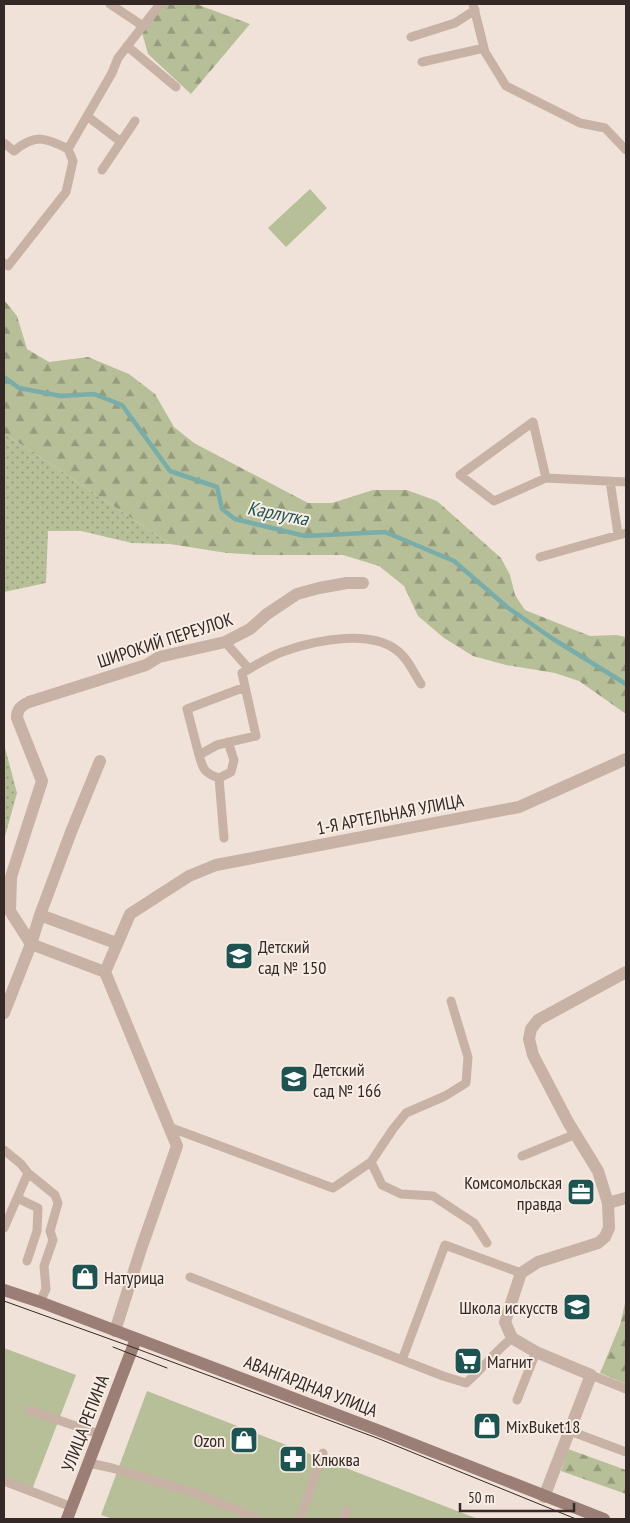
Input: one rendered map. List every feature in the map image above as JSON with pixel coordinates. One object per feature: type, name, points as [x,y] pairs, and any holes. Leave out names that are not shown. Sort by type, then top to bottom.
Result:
[{"type":"street","name":"ШИРОКИЙ ПЕРЕУЛОК","points":[[31,944],[10,911],[11,877],[42,780],[17,718],[19,708],[29,702],[146,665],[159,657],[225,642],[250,629],[267,614],[296,594],[347,583],[363,583]]},
{"type":"street","name":"1-Я АРТЕЛЬНАЯ УЛИЦА","points":[[105,972],[130,914],[189,876],[216,866],[519,807],[626,759]]},
{"type":"street","points":[[4,1013],[100,761]]},
{"type":"street","points":[[40,915],[116,943]]},
{"type":"street","points":[[31,944],[105,972],[177,1146],[115,1330]]},
{"type":"street","points":[[544,1497],[591,1375],[536,1352],[512,1338],[505,1322],[521,1273],[538,1262],[598,1243],[606,1237],[610,1228],[608,1203],[598,1171],[533,1055],[529,1039],[531,1029],[538,1020],[626,972]]},
{"type":"street","points":[[608,1203],[626,1198]]},
{"type":"street","name":"АВАНГАРДНАЯ УЛИЦА","points":[[4,1290],[115,1330],[380,1431],[604,1519]]},
{"type":"street","name":"УЛИЦА РЕПИНА","points":[[68,1519],[136,1339]]},
{"type":"lane","points":[[110,4],[143,26]]},
{"type":"lane","points":[[68,149],[112,73],[118,58],[160,4]]},
{"type":"lane","points":[[411,37],[455,23],[474,7],[484,48],[506,86],[580,123],[605,128],[626,150]]},
{"type":"lane","points":[[127,46],[176,87]]},
{"type":"lane","points":[[422,62],[484,48]]},
{"type":"lane","points":[[87,116],[121,142]]},
{"type":"lane","points":[[102,170],[135,121]]},
{"type":"lane","points":[[4,143],[14,151],[37,138],[51,140],[68,149],[72,161],[66,192],[8,266],[4,263]]},
{"type":"lane","points":[[546,478],[533,422],[460,475],[494,501],[546,478],[626,482]]},
{"type":"lane","points":[[540,557],[622,534],[610,481]]},
{"type":"lane","points":[[198,755],[217,745],[256,736],[242,673],[281,652],[306,645],[361,637],[379,640],[402,655],[421,684]]},
{"type":"lane","points":[[225,642],[249,669]]},
{"type":"lane","points":[[228,742],[234,760],[231,772],[219,778],[208,775],[202,767],[198,755],[187,709],[245,686]]},
{"type":"lane","points":[[219,778],[224,838]]},
{"type":"lane","points":[[169,1127],[333,1188],[372,1162],[393,1129],[406,1113],[445,1096],[466,1083],[468,1057],[451,1002]]},
{"type":"lane","points":[[522,1156],[576,1134]]},
{"type":"lane","points":[[4,1150],[55,1195],[58,1203],[50,1230],[52,1240],[44,1266],[46,1289],[40,1302]]},
{"type":"lane","points":[[372,1162],[382,1185],[401,1194],[432,1196],[474,1223],[487,1243]]},
{"type":"lane","points":[[4,1228],[28,1173]]},
{"type":"lane","points":[[17,1198],[38,1208],[37,1231],[27,1261]]},
{"type":"lane","points":[[402,1360],[445,1245],[521,1273]]},
{"type":"lane","points":[[190,1277],[443,1376],[466,1383],[512,1338]]},
{"type":"lane","points":[[517,1400],[536,1352]]},
{"type":"lane","points":[[591,1375],[626,1389]]},
{"type":"lane","points":[[29,1410],[100,1434]]},
{"type":"lane","points":[[570,1431],[626,1452]]},
{"type":"lane","points":[[300,1519],[323,1453]]},
{"type":"lane","points":[[89,1463],[192,1492],[258,1519]]},
{"type":"lane","points":[[4,1481],[72,1507]]},
{"type":"green space","points":[[160,4],[196,4],[250,24],[191,94],[148,54],[141,29]]},
{"type":"green space","points":[[310,189],[327,208],[286,247],[268,228]]},
{"type":"green space","points":[[4,300],[17,316],[27,349],[49,362],[88,357],[129,374],[155,394],[174,427],[194,443],[308,503],[332,503],[373,490],[407,490],[437,501],[501,558],[510,575],[515,595],[525,610],[590,636],[616,635],[626,637],[626,714],[579,681],[555,673],[506,665],[473,656],[444,638],[418,616],[404,586],[379,566],[343,555],[258,555],[227,553],[170,544],[4,433]]},
{"type":"green space","points":[[4,433],[170,544],[132,543],[81,531],[48,531],[46,583],[4,592]]},
{"type":"green space","points":[[4,744],[17,793],[4,840]]},
{"type":"green space","points":[[626,1299],[626,1384],[600,1373],[620,1325]]},
{"type":"green space","points":[[4,1348],[76,1375],[30,1495],[4,1484]]},
{"type":"green space","points":[[147,1391],[478,1519],[113,1519],[101,1515]]},
{"type":"green space","points":[[568,1449],[626,1470],[626,1494],[561,1471]]},
{"type":"waterway","name":"Карлутка","points":[[4,377],[19,388],[61,396],[94,394],[122,405],[170,471],[217,487],[222,509],[235,519],[305,536],[385,532],[454,561],[507,607],[553,639],[626,684]]},
{"type":"tram line","points":[[4,1301],[377,1438],[576,1519]]},
{"type":"tram line","points":[[113,1347],[167,1368]]},
{"type":"place","name":"Детский сад № 150","points":[[239,956]]},
{"type":"place","name":"Детский сад № 166","points":[[294,1079]]},
{"type":"place","name":"Комсомольская правда","points":[[581,1192]]},
{"type":"place","name":"Натурица","points":[[85,1277]]},
{"type":"place","name":"Школа искусств","points":[[577,1307]]},
{"type":"place","name":"Магнит","points":[[468,1361]]},
{"type":"place","name":"MixBuket18","points":[[487,1426]]},
{"type":"place","name":"Ozon","points":[[244,1440]]},
{"type":"place","name":"Клюква","points":[[293,1459]]}]
